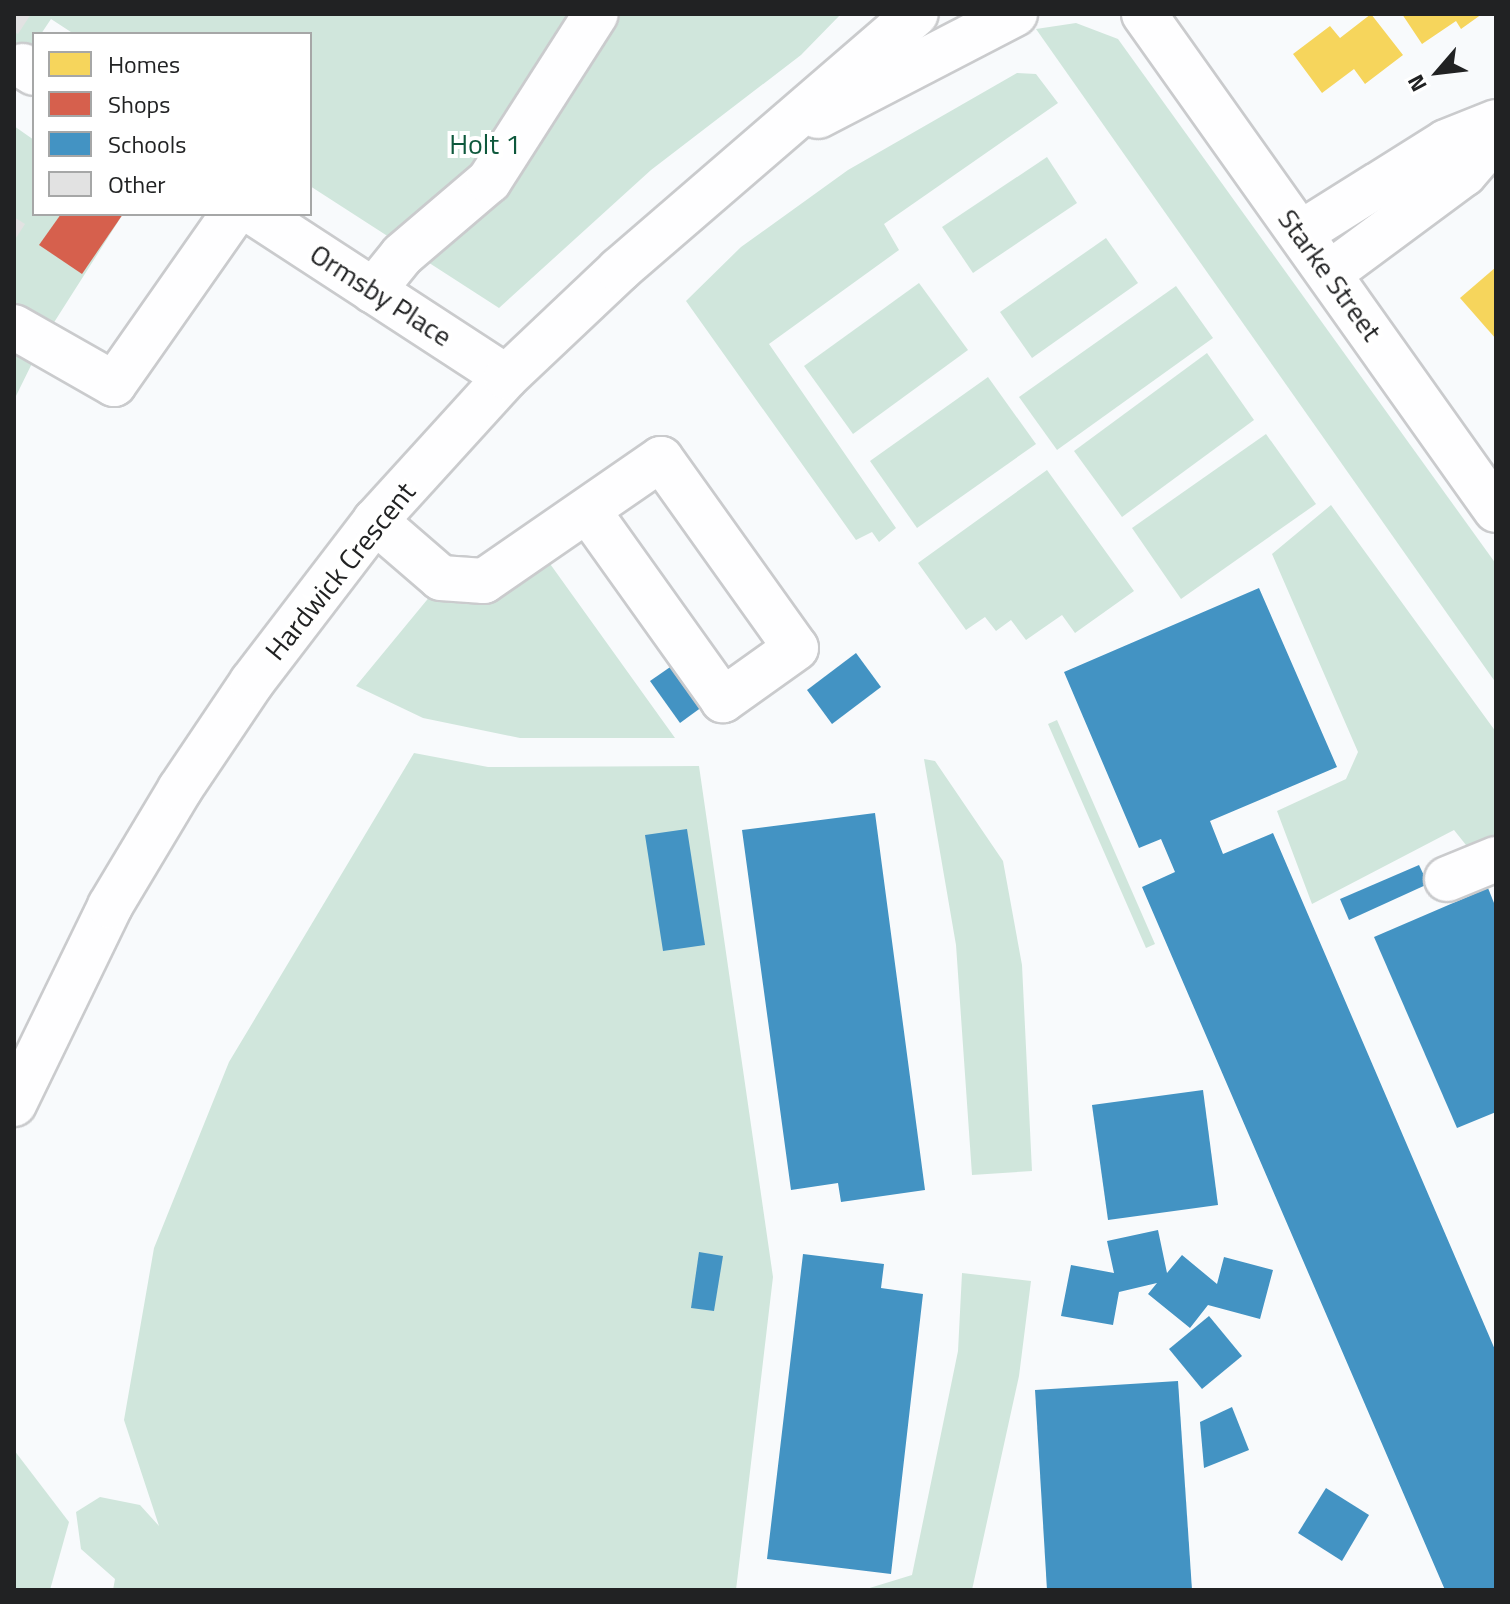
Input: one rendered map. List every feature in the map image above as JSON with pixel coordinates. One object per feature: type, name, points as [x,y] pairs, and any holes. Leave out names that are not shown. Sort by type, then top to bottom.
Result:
[{"type":"street","points":[[373,291],[402,255],[489,181],[596,14]]},
{"type":"street","name":"Hardwick Crescent","points":[[14,1104],[110,906],[180,789],[252,682],[375,521],[506,377],[619,270],[785,132],[916,14]]},
{"type":"street","name":"Hardwick Crescent","points":[[785,132],[901,77],[1015,14]]},
{"type":"street","name":"Starke Street","points":[[1119,14],[1152,28],[1330,273],[1496,510]]},
{"type":"street","points":[[1301,233],[1446,142],[1496,122]]},
{"type":"street","points":[[1330,273],[1464,174],[1496,137]]},
{"type":"street","points":[[14,327],[114,384],[232,216]]},
{"type":"street","name":"Ormsby Place","points":[[259,216],[506,377]]},
{"type":"street","points":[[375,521],[441,578],[484,581],[661,459],[796,648],[723,700],[588,511]]},
{"type":"street","points":[[1447,879],[1496,859]]},
{"type":"green space","name":"Holt 1","points":[[14,14],[841,14],[801,55],[651,170],[499,308],[312,187],[312,32],[71,32],[51,19],[42,32],[32,32],[32,48],[14,76]]},
{"type":"green space","points":[[1076,23],[1118,39],[1496,564],[1496,683],[1036,29]]},
{"type":"green space","points":[[1017,73],[1036,74],[1058,103],[884,224],[899,250],[769,344],[896,528],[879,542],[872,532],[856,540],[686,301],[741,247],[848,170]]},
{"type":"green space","points":[[14,126],[32,139],[32,216],[122,216],[46,335],[14,400]]},
{"type":"green space","points":[[1047,157],[1077,203],[973,273],[942,227]]},
{"type":"green space","points":[[1106,238],[1138,283],[1032,358],[1000,312]]},
{"type":"green space","points":[[919,283],[968,350],[853,434],[804,366]]},
{"type":"green space","points":[[1176,286],[1213,338],[1057,450],[1019,397]]},
{"type":"green space","points":[[1207,353],[1254,420],[1122,517],[1074,451]]},
{"type":"green space","points":[[988,377],[1036,444],[917,528],[870,461]]},
{"type":"green space","points":[[1266,434],[1316,504],[1181,599],[1132,528]]},
{"type":"green space","points":[[1047,470],[1134,591],[1075,633],[1062,615],[1026,640],[1011,620],[996,631],[985,617],[966,630],[918,563]]},
{"type":"green space","points":[[1331,505],[1496,732],[1496,839],[1470,850],[1454,830],[1312,904],[1277,811],[1346,779],[1358,752],[1272,554]]},
{"type":"green space","points":[[548,561],[675,738],[520,738],[423,718],[356,686],[431,595],[460,604],[491,599]]},
{"type":"green space","points":[[1057,720],[1155,944],[1146,948],[1048,724]]},
{"type":"green space","points":[[414,753],[488,767],[699,766],[773,1277],[736,1590],[113,1590],[115,1579],[81,1549],[76,1512],[100,1497],[140,1505],[159,1526],[124,1420],[154,1248],[229,1062]]},
{"type":"green space","points":[[924,759],[935,761],[1003,861],[1022,965],[1032,1171],[972,1175],[956,945]]},
{"type":"green space","points":[[962,1273],[1031,1281],[1019,1376],[972,1590],[863,1590],[912,1575],[958,1351]]},
{"type":"green space","points":[[14,1450],[69,1522],[50,1590],[14,1590]]},
{"type":"building: Homes","points":[[1371,14],[1403,55],[1365,84],[1354,69],[1322,93],[1293,54],[1330,26],[1340,38]]},
{"type":"building: Homes","points":[[1402,14],[1482,14],[1461,29],[1456,21],[1422,44]]},
{"type":"building: Homes","points":[[1496,267],[1496,339],[1460,298]]},
{"type":"building: Shops","points":[[60,216],[122,216],[82,274],[39,245]]},
{"type":"building: Schools","points":[[1259,588],[1337,767],[1210,821],[1223,854],[1273,833],[1496,1352],[1496,1590],[1445,1590],[1142,887],[1175,872],[1161,839],[1139,848],[1064,672]]},
{"type":"building: Schools","points":[[856,653],[881,687],[832,724],[807,690]]},
{"type":"building: Schools","points":[[676,663],[706,704],[680,723],[650,681]]},
{"type":"building: Schools","points":[[875,813],[925,1190],[841,1202],[838,1183],[791,1190],[742,830]]},
{"type":"building: Schools","points":[[687,829],[705,945],[663,951],[645,835]]},
{"type":"building: Schools","points":[[1419,865],[1428,884],[1349,920],[1340,899]]},
{"type":"building: Schools","points":[[1488,888],[1496,908],[1496,1112],[1457,1128],[1374,937]]},
{"type":"building: Schools","points":[[1203,1090],[1218,1205],[1108,1220],[1092,1105]]},
{"type":"building: Schools","points":[[1158,1230],[1167,1273],[1182,1255],[1217,1284],[1224,1257],[1273,1270],[1260,1319],[1208,1305],[1190,1328],[1148,1294],[1157,1283],[1119,1292],[1113,1325],[1061,1316],[1071,1265],[1114,1273],[1107,1241]]},
{"type":"building: Schools","points":[[699,1252],[723,1256],[714,1311],[691,1308]]},
{"type":"building: Schools","points":[[803,1254],[884,1264],[881,1288],[923,1294],[891,1574],[767,1559]]},
{"type":"building: Schools","points":[[1209,1316],[1242,1356],[1202,1389],[1169,1349]]},
{"type":"building: Schools","points":[[1178,1381],[1192,1590],[1047,1590],[1035,1390]]},
{"type":"building: Schools","points":[[1232,1407],[1249,1450],[1204,1468],[1200,1422]]},
{"type":"building: Schools","points":[[1326,1488],[1369,1515],[1342,1561],[1298,1533]]},
{"type":"building: Other","points":[[14,14],[31,14],[18,34],[14,32]]},
{"type":"building: Other","points":[[14,217],[25,224],[14,241]]}]
